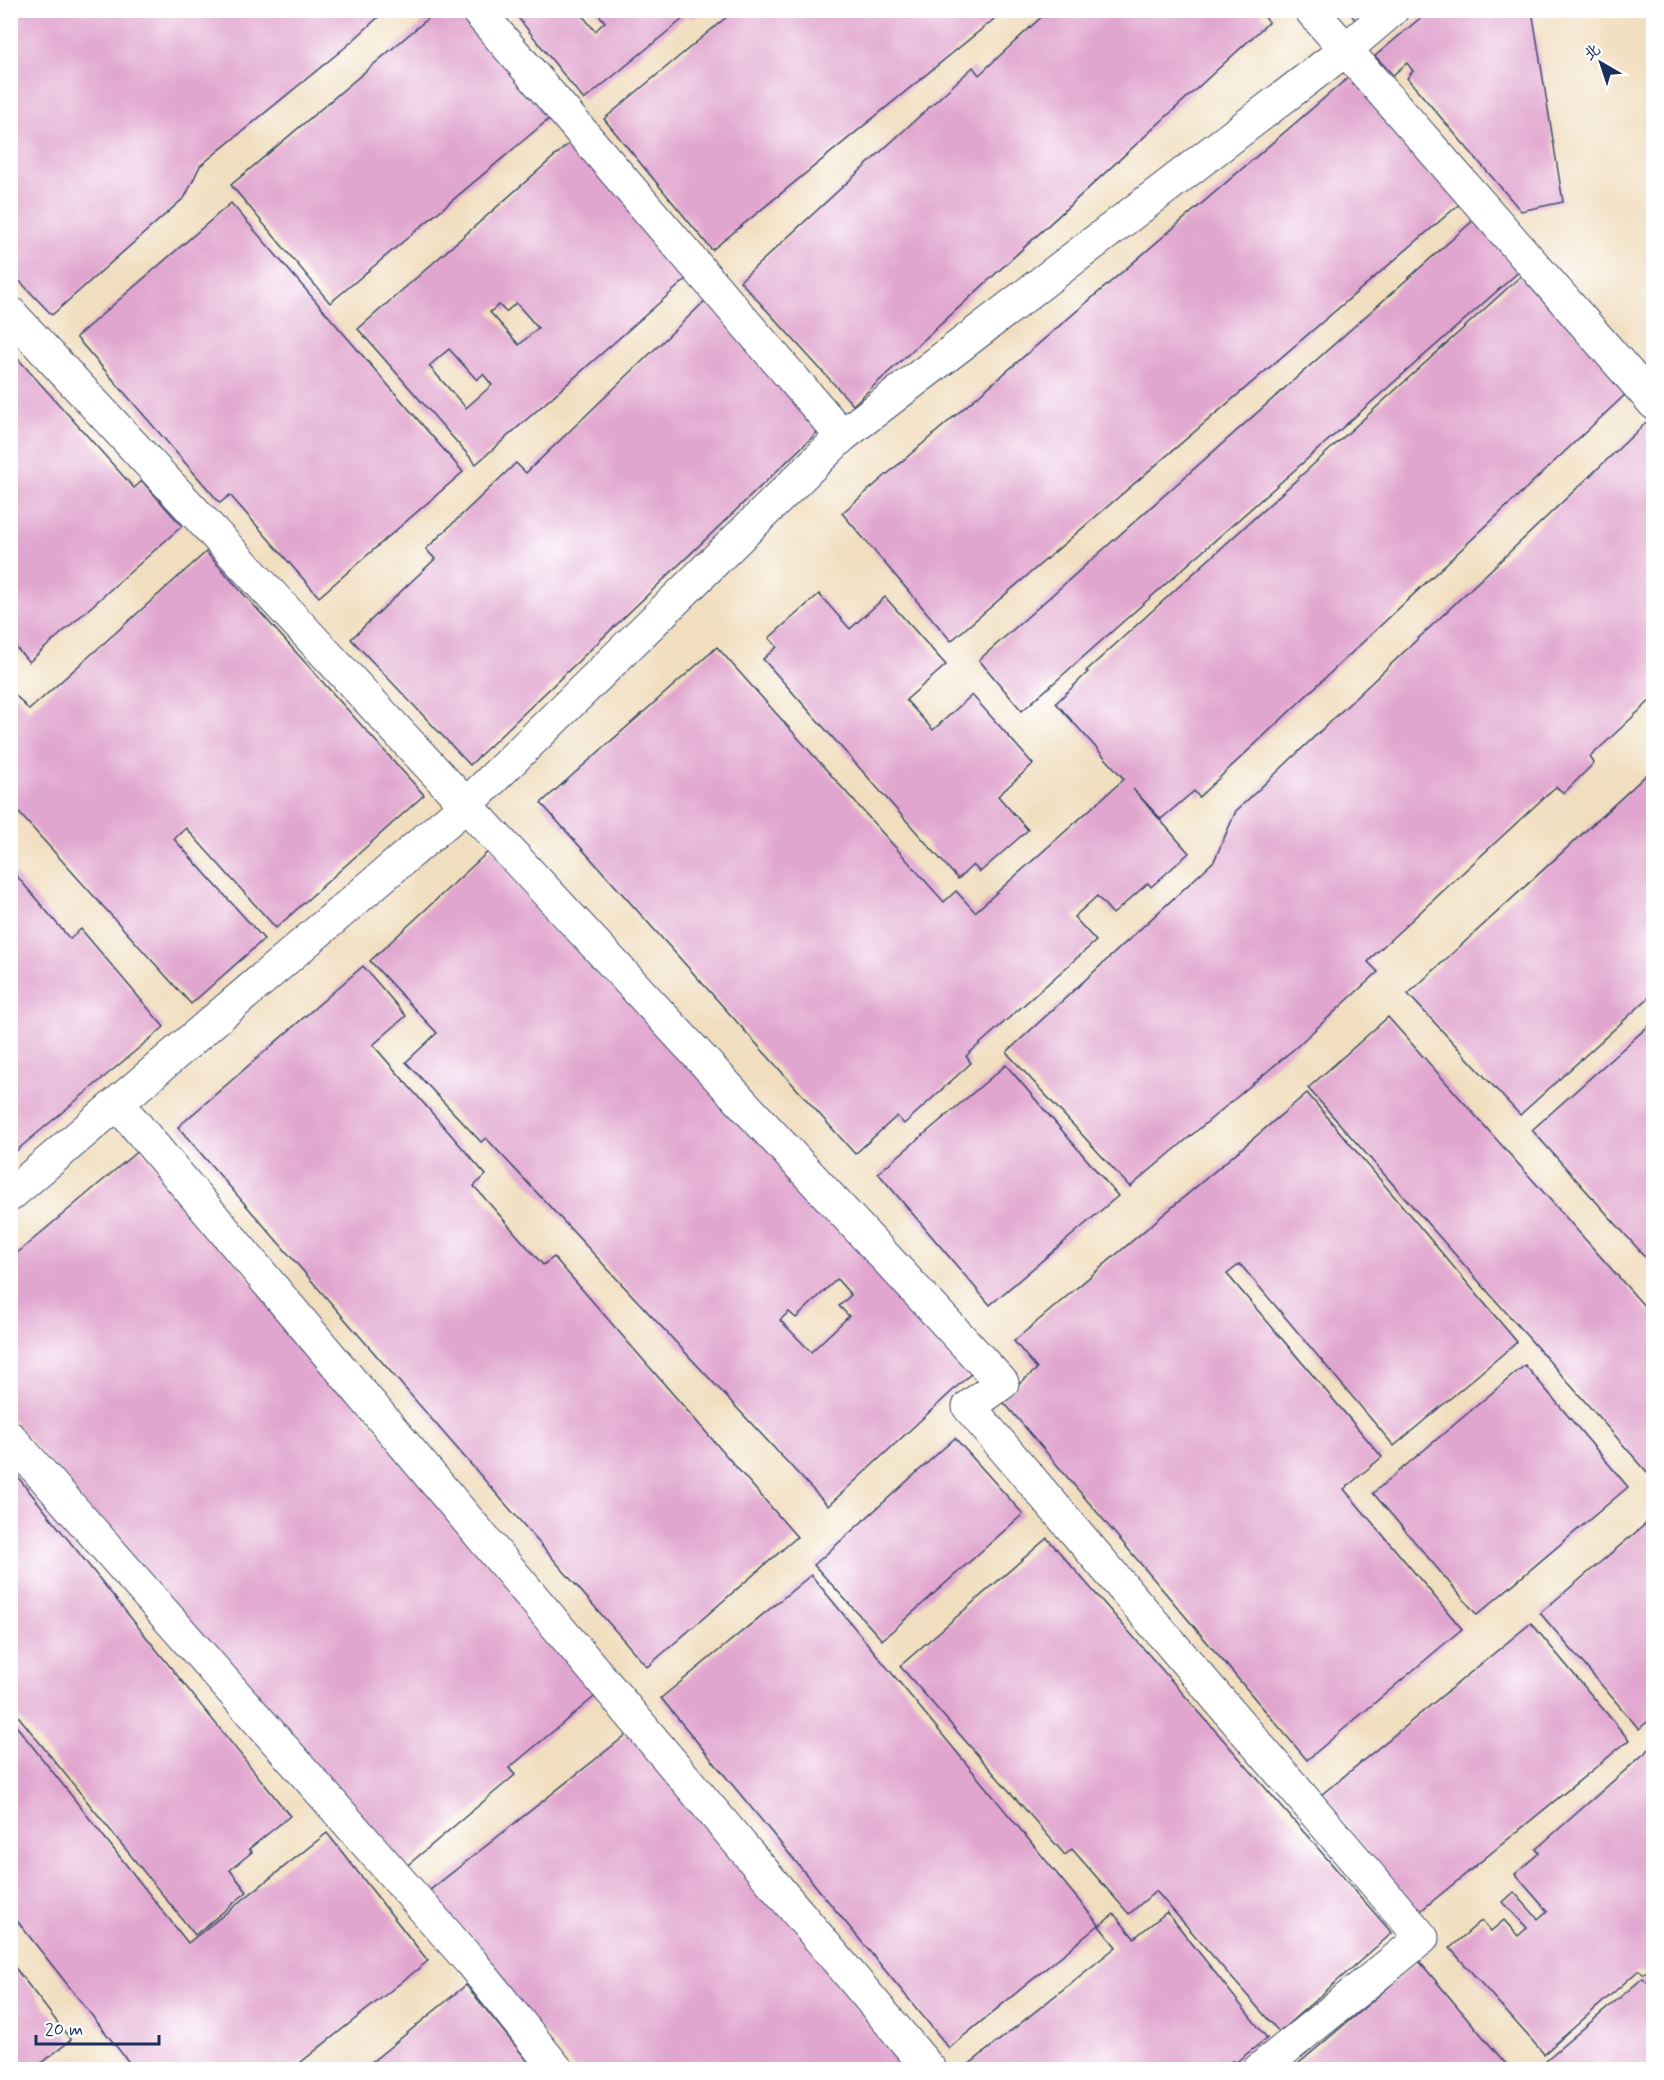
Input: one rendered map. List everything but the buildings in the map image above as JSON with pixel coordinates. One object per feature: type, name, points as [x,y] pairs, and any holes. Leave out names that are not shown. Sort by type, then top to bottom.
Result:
[{"type":"street","points":[[477,10],[842,436]]},
{"type":"street","points":[[1311,10],[1653,403]]},
{"type":"street","points":[[10,1195],[466,805],[842,436],[1345,50],[1392,10]]},
{"type":"street","points":[[10,313],[1002,1383],[969,1407],[1422,1938],[1259,2070]]},
{"type":"street","points":[[118,1104],[930,2070]]},
{"type":"street","points":[[10,1438],[470,1961],[556,2070]]}]
